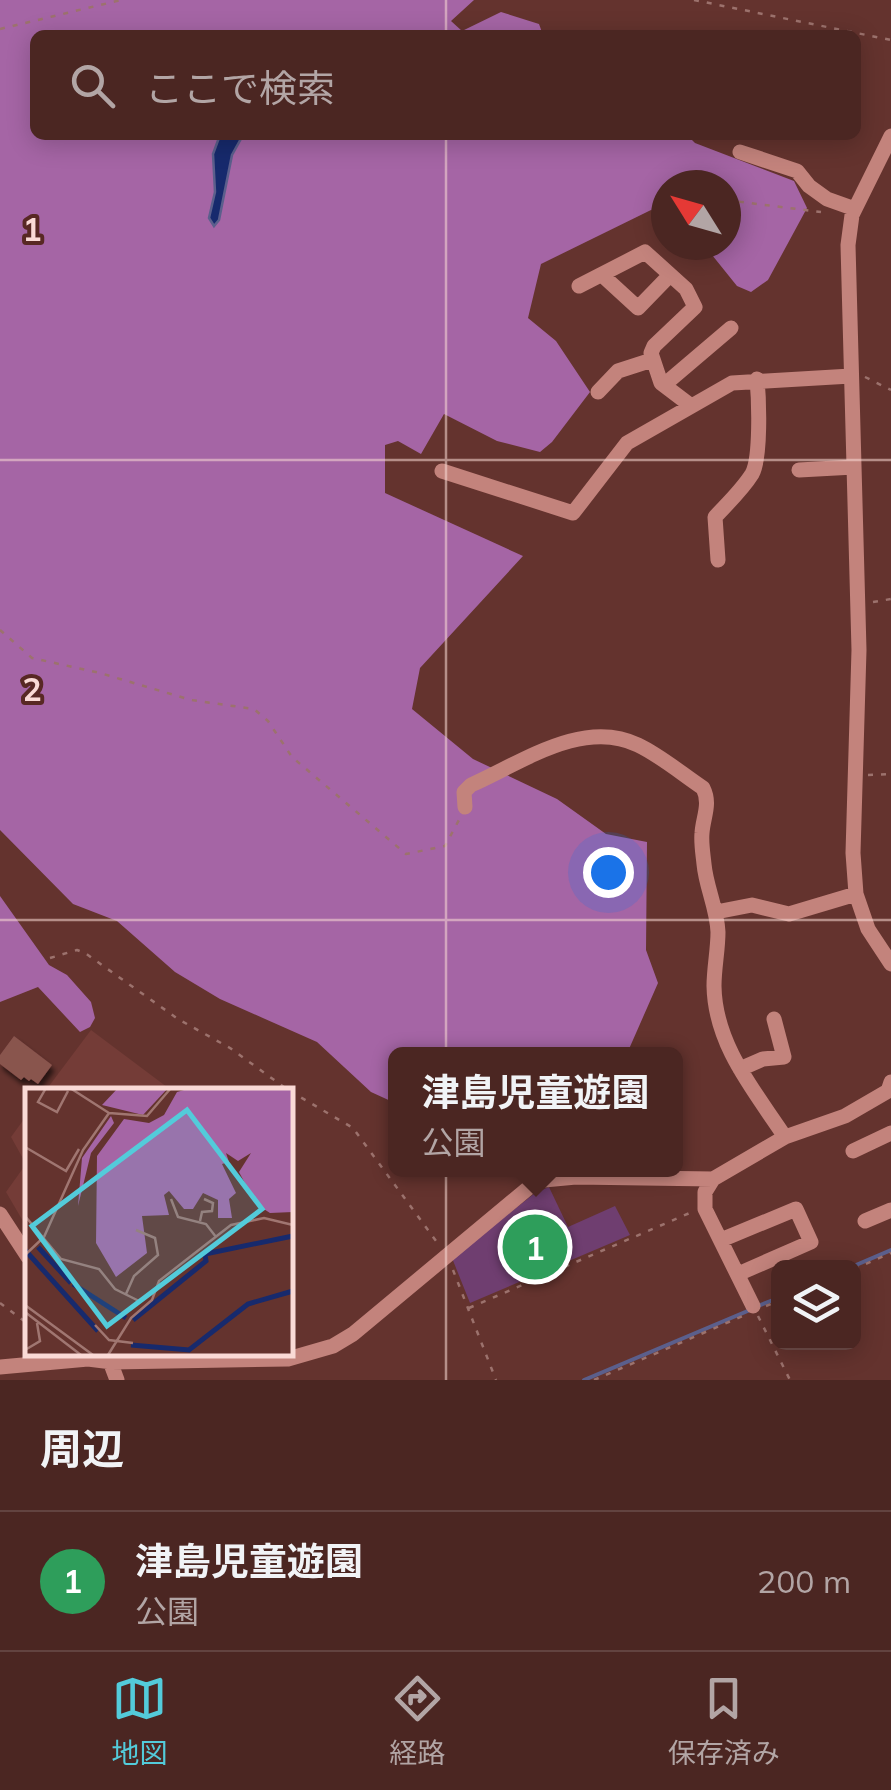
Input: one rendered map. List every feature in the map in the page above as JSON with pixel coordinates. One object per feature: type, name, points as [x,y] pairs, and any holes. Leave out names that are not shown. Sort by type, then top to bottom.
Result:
[{"type":"street","points":[[891,136],[854,212],[848,245],[859,604],[858,776],[853,853],[856,894],[868,929],[891,964]]},
{"type":"street","points":[[740,152],[797,171],[809,186],[854,212]]},
{"type":"street","points":[[579,286],[645,252],[686,289],[695,307],[654,346],[652,360],[664,386],[690,406]]},
{"type":"street","points":[[602,275],[638,308],[670,275]]},
{"type":"street","points":[[664,386],[731,328]]},
{"type":"street","points":[[598,392],[618,372],[652,360]]},
{"type":"street","points":[[442,471],[573,513],[627,443],[732,383],[850,373]]},
{"type":"street","points":[[718,560],[715,518],[756,464],[760,414],[757,380]]},
{"type":"street","points":[[799,470],[854,467]]},
{"type":"street","points":[[465,807],[464,792],[472,785],[575,738],[596,735],[638,745],[703,788],[707,795],[703,849],[706,879],[716,912],[716,1014],[740,1069],[786,1137]]},
{"type":"street","points":[[716,912],[752,905],[789,914],[856,894]]},
{"type":"street","points":[[740,1069],[763,1059],[784,1056],[774,1019]]},
{"type":"street","points":[[0,1367],[109,1357],[288,1359],[314,1354],[353,1334],[532,1185],[576,1177],[713,1178],[786,1137],[844,1116],[890,1091]]},
{"type":"street","points":[[853,1151],[891,1134]]},
{"type":"street","points":[[713,1178],[705,1192],[704,1206],[753,1306]]},
{"type":"street","points":[[721,1240],[796,1208],[811,1242],[738,1274]]},
{"type":"street","points":[[865,1221],[891,1210]]},
{"type":"street","points":[[0,1214],[25,1252]]},
{"type":"street","points":[[109,1357],[117,1380]]},
{"type":"path","points":[[0,28],[121,0]]},
{"type":"path","points":[[694,0],[842,30]]},
{"type":"path","points":[[861,34],[891,40]]},
{"type":"path","points":[[741,201],[854,212]]},
{"type":"path","points":[[850,373],[891,390]]},
{"type":"path","points":[[859,604],[891,599]]},
{"type":"path","points":[[0,630],[32,658],[100,672],[191,700],[254,709],[268,721],[292,757],[406,854],[445,846],[465,807]]},
{"type":"path","points":[[858,776],[891,774]]},
{"type":"path","points":[[50,958],[77,950],[84,953],[286,1088]]},
{"type":"path","points":[[292,1092],[353,1128],[388,1175]]},
{"type":"path","points":[[389,1177],[448,1256],[496,1380]]},
{"type":"path","points":[[468,1308],[704,1206]]},
{"type":"path","points":[[861,1266],[891,1253]]},
{"type":"path","points":[[0,1302],[25,1322]]},
{"type":"path","points":[[594,1380],[755,1311],[790,1380]]},
{"type":"shaded area","points":[[0,0],[474,0],[451,21],[461,30],[30,30],[30,140],[692,140],[794,181],[807,208],[768,280],[751,292],[737,286],[716,260],[741,260],[741,170],[651,170],[651,210],[541,264],[528,318],[556,341],[590,392],[540,452],[497,441],[444,414],[421,454],[398,441],[385,445],[385,493],[523,556],[420,668],[412,709],[473,759],[557,799],[606,834],[647,842],[646,950],[658,983],[630,1047],[388,1047],[388,1100],[371,1092],[317,1042],[220,999],[175,972],[117,921],[73,904],[0,830]]},
{"type":"shaded area","points":[[501,12],[539,24],[541,30],[464,30]]},
{"type":"shaded area","points":[[0,896],[49,965],[67,975],[91,1002],[95,1018],[90,1027],[80,1032],[38,987],[0,1002]]},
{"type":"shaded area","points":[[91,1030],[168,1088],[48,1088]]},
{"type":"shaded area","points":[[25,1118],[25,1162],[11,1137]]},
{"type":"shaded area","points":[[25,1165],[25,1225],[6,1192]]},
{"type":"shaded area","points":[[549,1187],[568,1227],[615,1206],[630,1235],[470,1303],[452,1258],[535,1193]]},
{"type":"water","points":[[218,140],[240,140],[232,155],[219,220],[214,226],[209,218],[215,192],[213,154]]},
{"type":"building","points":[[14,1036],[52,1065],[38,1084],[24,1077],[21,1080],[0,1064],[0,1055]]},
{"type":"waterway","points":[[861,1263],[891,1250]]},
{"type":"waterway","points":[[758,1306],[771,1301]]},
{"type":"waterway","points":[[584,1380],[750,1310]]},
{"type":"place","name":"津島児童遊園","points":[[535,1247]]}]
